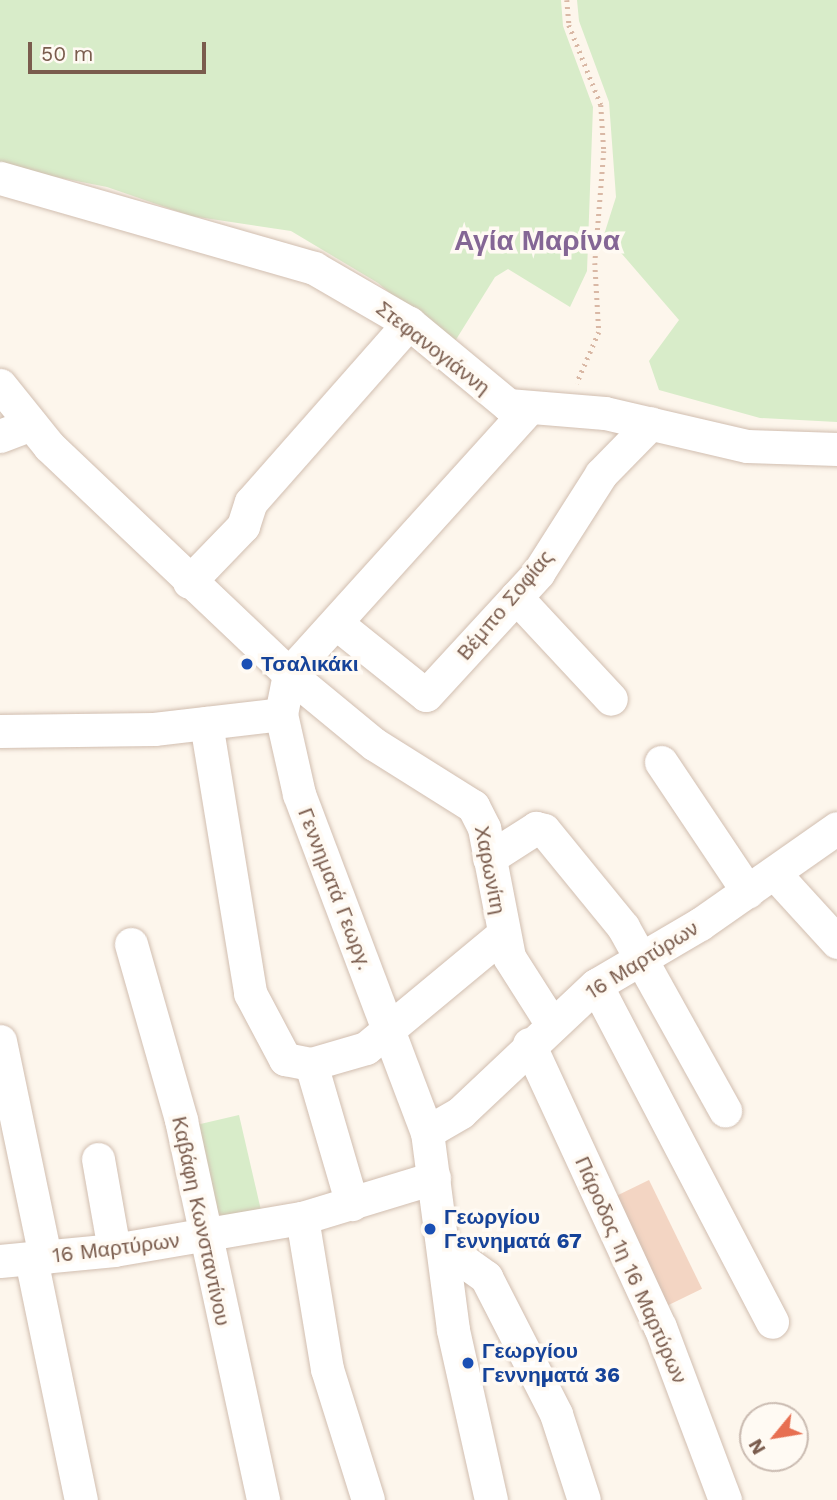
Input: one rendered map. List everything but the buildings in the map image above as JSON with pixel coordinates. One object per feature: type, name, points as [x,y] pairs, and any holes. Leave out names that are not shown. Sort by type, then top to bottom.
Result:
[{"type":"street","name":"Στεφανογιάννη","points":[[0,178],[272,251],[335,278],[409,323],[502,402],[528,408],[568,407],[754,447],[837,449]]},
{"type":"street","points":[[189,582],[243,526],[251,502],[409,323]]},
{"type":"street","points":[[0,385],[31,424],[189,582],[289,674],[528,408]]},
{"type":"street","name":"Βέμπο Σοφίας","points":[[336,623],[426,695],[538,573],[601,474],[651,423]]},
{"type":"street","points":[[0,436],[31,424]]},
{"type":"street","points":[[516,597],[611,699]]},
{"type":"street","name":"Γεννηματά Γεωργ.","points":[[289,674],[281,715],[306,814],[427,1132],[453,1330],[491,1500]]},
{"type":"street","name":"Χαρωνίτη","points":[[289,674],[374,744],[473,806],[489,858],[502,935],[540,1033]]},
{"type":"street","points":[[0,731],[153,729],[281,715]]},
{"type":"street","points":[[206,723],[250,993],[268,1034],[302,1063],[352,1204]]},
{"type":"street","points":[[661,762],[762,883],[837,942]]},
{"type":"street","points":[[489,858],[541,828],[611,909],[640,956],[724,1110]]},
{"type":"street","name":"16 Μαρτύρων","points":[[427,1132],[461,1112],[540,1033],[596,985],[762,883],[837,828]]},
{"type":"street","points":[[302,1063],[366,1048],[391,1032],[502,935]]},
{"type":"street","name":"Καβάφη Κωνσταντίνου","points":[[131,944],[181,1120],[263,1500]]},
{"type":"street","points":[[596,985],[772,1322]]},
{"type":"street","name":"Πάροδος 1η 16 Μαρτύρων","points":[[540,1033],[660,1327],[725,1500]]},
{"type":"street","points":[[0,1041],[25,1259],[81,1500]]},
{"type":"street","points":[[98,1158],[114,1250]]},
{"type":"street","name":"16 Μαρτύρων","points":[[25,1259],[114,1250],[302,1218],[435,1178]]},
{"type":"street","points":[[302,1218],[327,1369],[368,1500]]},
{"type":"street","points":[[444,1247],[486,1277],[556,1414],[584,1500]]},
{"type":"path","points":[[567,0],[569,24],[601,105],[604,151],[595,263],[599,332],[568,407]]},
{"type":"green space","points":[[0,0],[561,0],[563,26],[593,107],[587,271],[570,307],[508,269],[495,277],[452,346],[378,283],[291,231],[191,216],[107,187],[0,166]]},
{"type":"green space","points":[[577,0],[837,0],[837,422],[760,418],[659,390],[649,361],[679,320],[622,254],[602,241],[616,197],[609,102],[579,21]]},
{"type":"green space","points":[[239,1115],[261,1211],[219,1221],[197,1125]]},
{"type":"place","name":"Τσαλικάκι","points":[[247,664]]},
{"type":"place","name":"Γεωργίου Γεννηματά 67","points":[[430,1229]]},
{"type":"place","name":"Γεωργίου Γεννηματά 36","points":[[468,1363]]},
{"type":"district","name":"Αγία Μαρίνα","points":[[537,241]]}]
